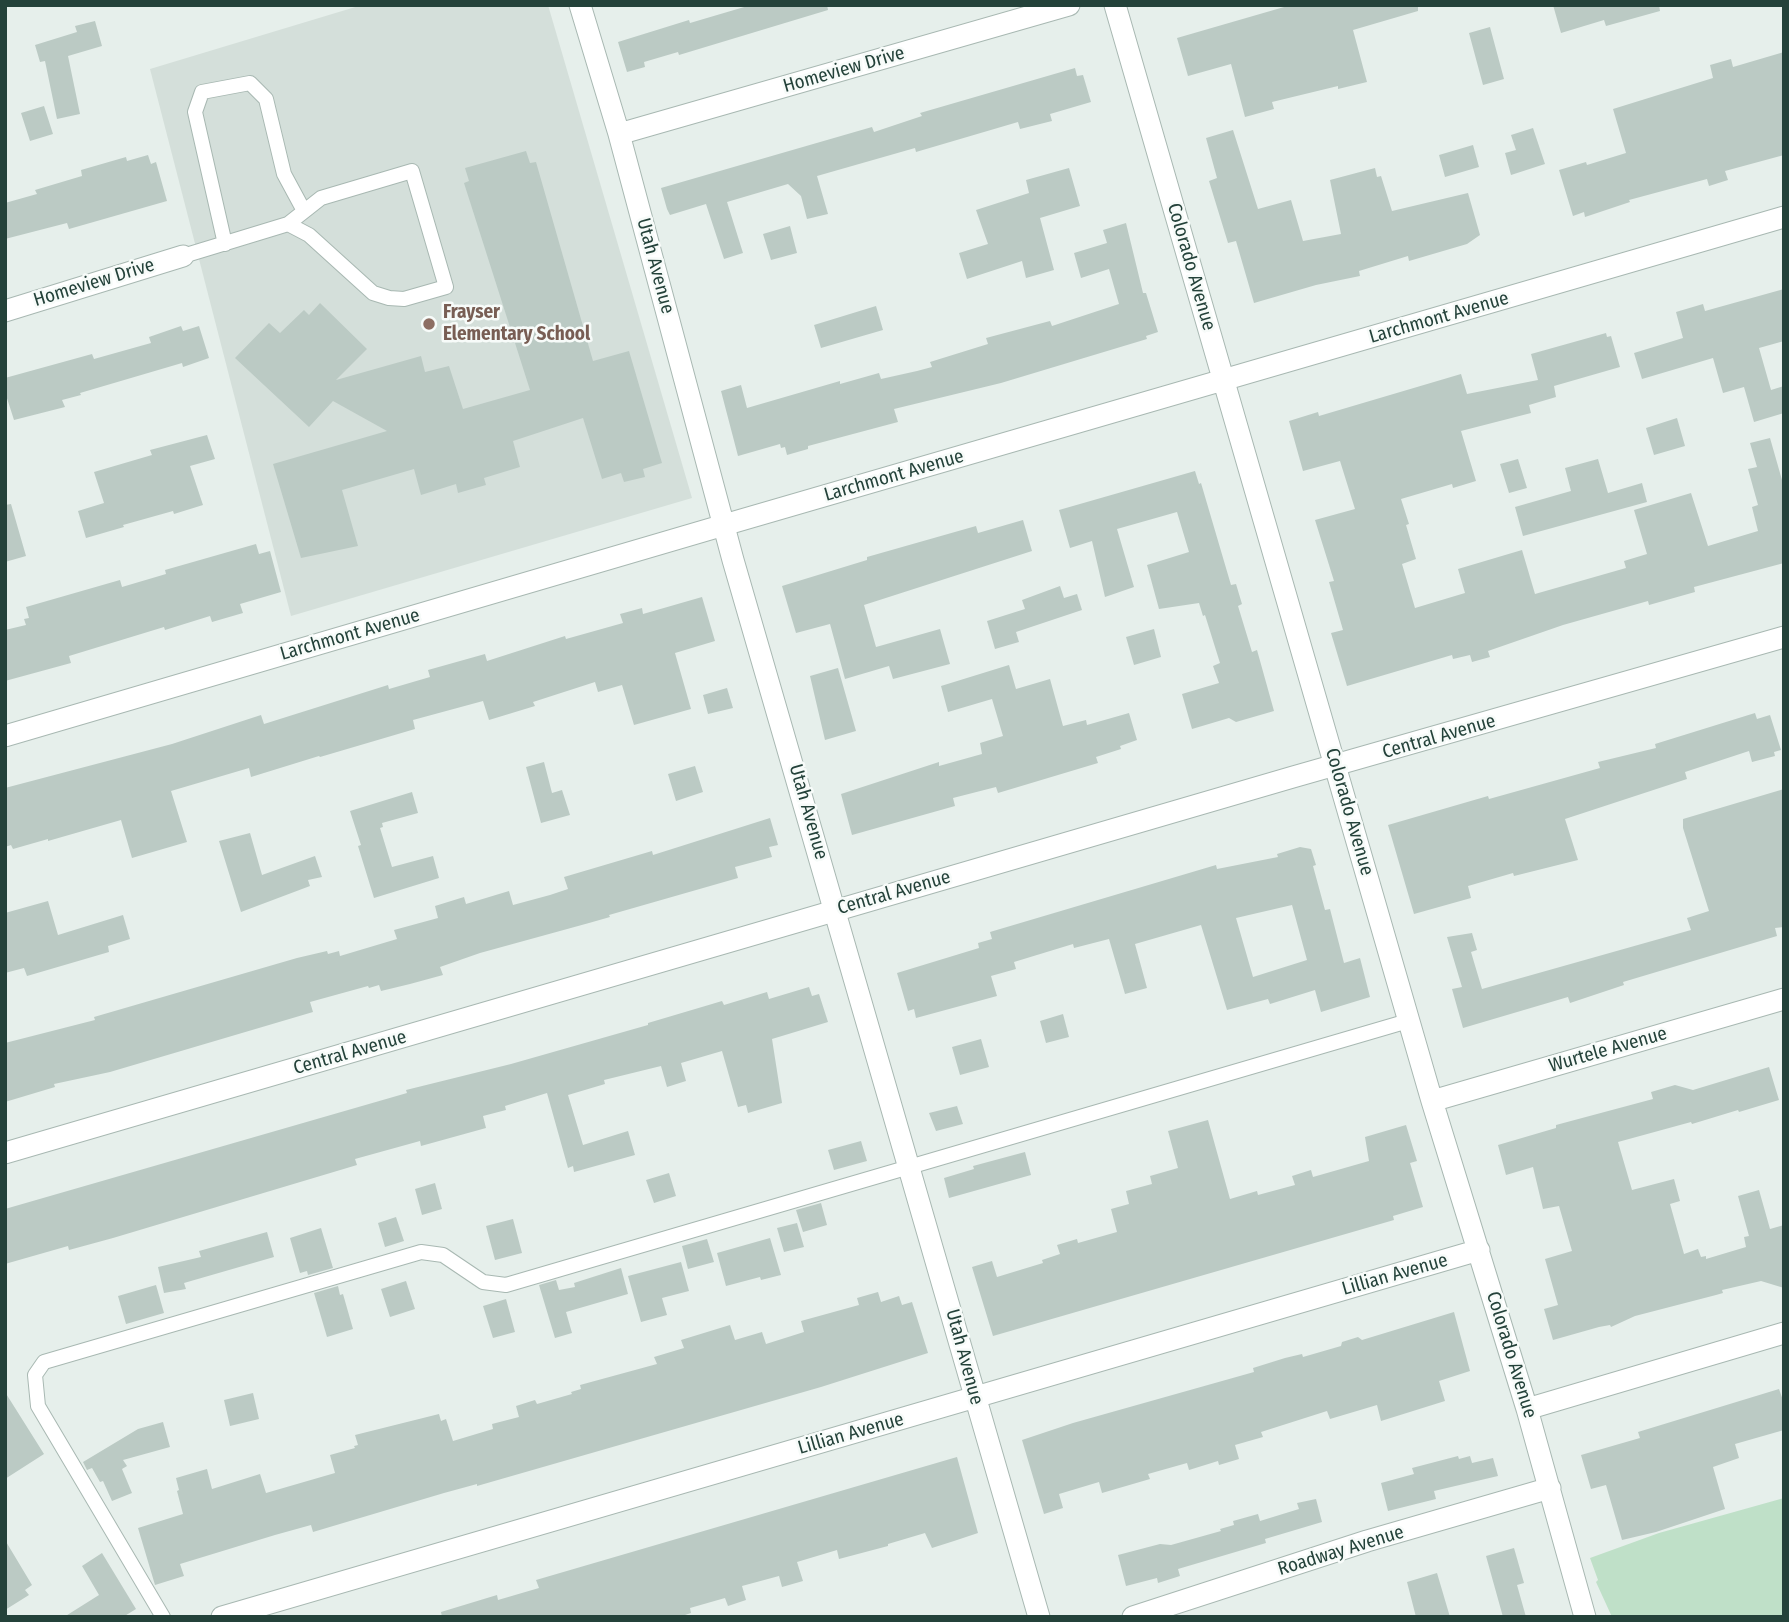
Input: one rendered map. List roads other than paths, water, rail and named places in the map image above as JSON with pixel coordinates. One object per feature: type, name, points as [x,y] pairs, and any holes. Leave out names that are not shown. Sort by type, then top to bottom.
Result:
[{"type":"street","name":"Utah Avenue","points":[[580,5],[619,134],[724,525],[1040,1617]]},
{"type":"street","name":"Homeview Drive","points":[[619,134],[1069,5]]},
{"type":"street","name":"Colorado Avenue","points":[[1115,5],[1408,1021],[1527,1409],[1585,1617]]},
{"type":"street","name":"Larchmont Avenue","points":[[5,736],[1784,217]]},
{"type":"street","name":"Homeview Drive","points":[[5,311],[183,256]]},
{"type":"street","name":"Central Avenue","points":[[5,1153],[1784,637]]},
{"type":"street","name":"Wurtele Avenue","points":[[1432,1101],[1784,999]]},
{"type":"street","name":"Lillian Avenue","points":[[222,1617],[1479,1250]]},
{"type":"street","points":[[1527,1409],[1784,1333]]},
{"type":"street","name":"Roadway Avenue","points":[[1133,1617],[1367,1541],[1549,1488]]},
{"type":"lane","points":[[225,244],[195,112],[202,92],[250,83],[266,99],[284,174],[304,211]]},
{"type":"lane","points":[[183,256],[288,224],[321,198],[412,171],[446,287],[404,299],[373,293],[309,235],[288,224]]},
{"type":"lane","points":[[163,1617],[38,1406],[35,1375],[44,1362],[421,1252],[443,1255],[483,1282],[506,1285],[1408,1021]]},
{"type":"place","name":"Frayser Elementary School","points":[[429,324]]}]
